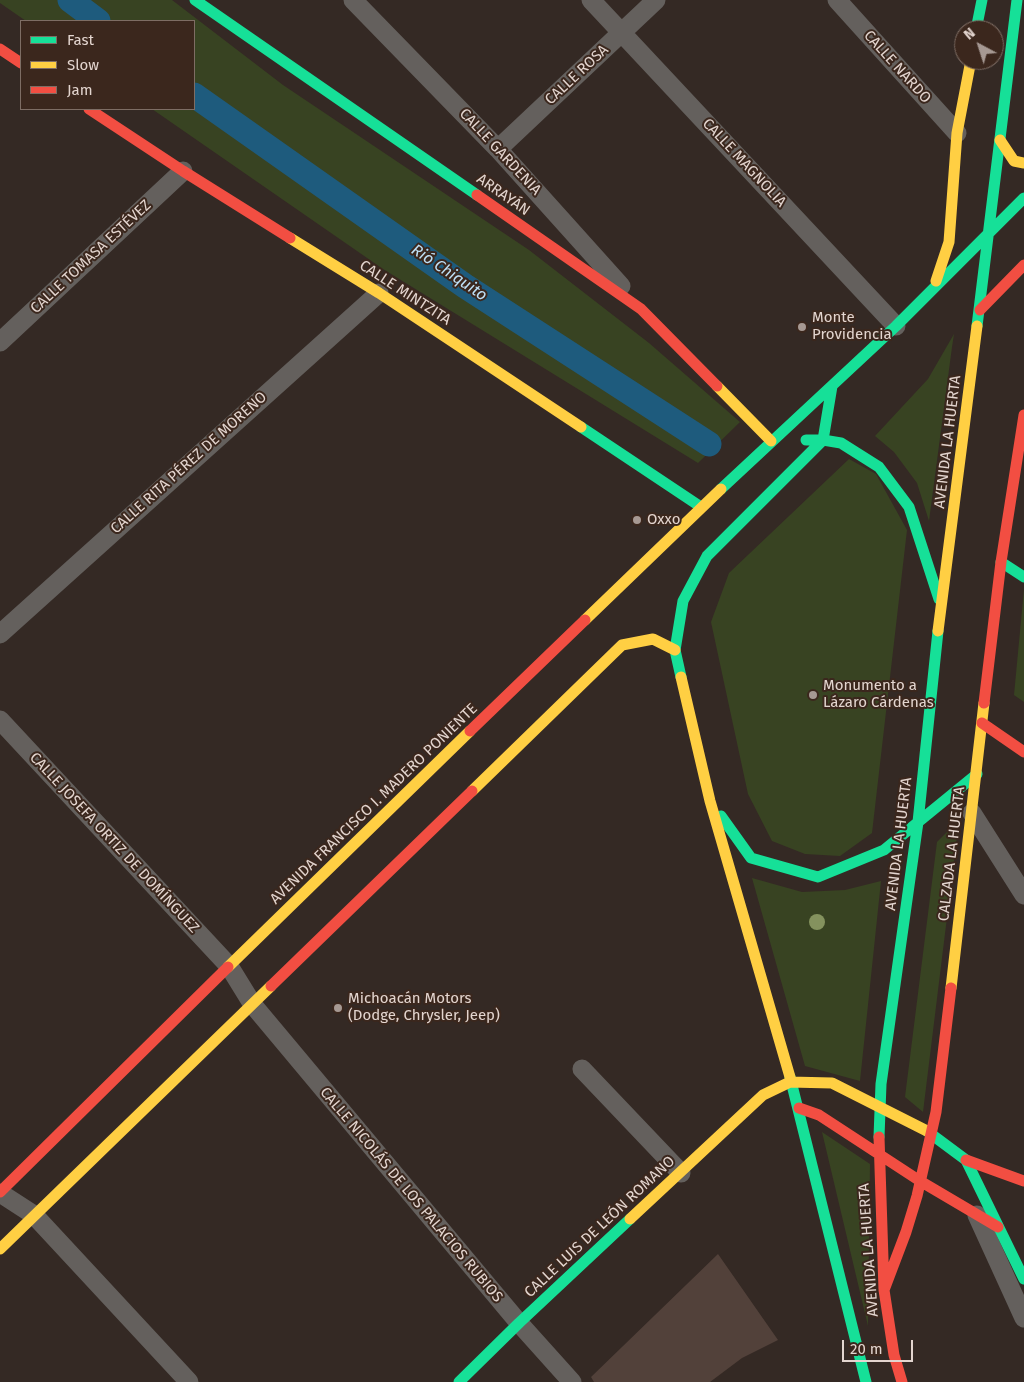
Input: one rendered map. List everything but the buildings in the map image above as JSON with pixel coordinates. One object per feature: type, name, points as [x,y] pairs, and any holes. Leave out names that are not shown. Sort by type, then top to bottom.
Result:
[{"type":"main road","name":"ARRAYÁN","points":[[194,0],[641,309],[771,441]]},
{"type":"main road","points":[[978,20],[982,0]]},
{"type":"main road","name":"AVENIDA LA HUERTA","points":[[902,1382],[890,1356],[884,1290],[878,1152],[881,1084],[918,822],[941,605],[980,310],[1017,0]]},
{"type":"main road","points":[[0,50],[20,63]]},
{"type":"main road","points":[[934,288],[949,242],[958,133],[969,70]]},
{"type":"main road","name":"CALLE MINTZITA","points":[[90,110],[183,172],[379,293],[701,507]]},
{"type":"main road","points":[[1000,140],[1014,161],[1024,163]]},
{"type":"main road","name":"AVENIDA FRANCISCO I. MADERO PONIENTE","points":[[0,1192],[229,966],[701,507],[896,326],[1024,198]]},
{"type":"main road","points":[[980,310],[1024,265]]},
{"type":"main road","points":[[0,1250],[622,645],[653,639],[675,650],[683,601],[707,556],[823,440],[832,386]]},
{"type":"main road","name":"CALZADA LA HUERTA","points":[[884,1290],[906,1232],[936,1112],[1002,562],[1024,415]]},
{"type":"main road","points":[[771,441],[823,440],[841,443],[879,467],[909,507],[941,605]]},
{"type":"main road","points":[[1002,562],[1024,577]]},
{"type":"main road","name":"AVENIDA LA HUERTA","points":[[675,650],[710,801],[799,1108],[865,1362],[866,1382]]},
{"type":"main road","points":[[982,723],[1024,752]]},
{"type":"main road","points":[[710,801],[751,858],[818,877],[884,850],[976,774]]},
{"type":"main road","points":[[790,1082],[832,1083],[932,1134],[966,1160],[1019,1185]]},
{"type":"main road","name":"CALLE LUIS DE LEÓN ROMANO","points":[[458,1382],[764,1095],[790,1082]]},
{"type":"main road","points":[[799,1108],[819,1115],[920,1181],[987,1206]]},
{"type":"main road","points":[[966,1160],[1024,1279]]},
{"type":"main road","points":[[949,1210],[987,1206]]},
{"type":"main road","points":[[906,1232],[915,1216],[923,1214]]},
{"type":"street","name":"CALLE GARDENIA","points":[[353,0],[498,149],[641,309]]},
{"type":"street","name":"CALLE MAGNOLIA","points":[[591,0],[896,326]]},
{"type":"street","name":"CALLE ROSA","points":[[498,149],[656,0]]},
{"type":"street","name":"CALLE NARDO","points":[[837,0],[958,133]]},
{"type":"street","name":"CALLE TOMASA ESTÉVEZ","points":[[0,342],[183,172]]},
{"type":"street","name":"CALLE RITA PÉREZ DE MORENO","points":[[0,634],[379,293]]},
{"type":"street","name":"CALLE JOSEFA ORTIZ DE DOMÍNGUEZ","points":[[0,720],[229,966],[253,1005]]},
{"type":"street","points":[[972,813],[1024,895]]},
{"type":"street","name":"CALLE NICOLÁS DE LOS PALACIOS RUBIOS","points":[[253,1005],[519,1324],[572,1382]]},
{"type":"street","points":[[582,1069],[681,1173]]},
{"type":"street","points":[[0,1192],[34,1215],[189,1382]]},
{"type":"street","points":[[987,1206],[1024,1318]]},
{"type":"green space","points":[[0,0],[172,0],[283,85],[529,250],[649,343],[740,422],[698,463],[383,269],[153,110],[195,110],[195,20],[25,20],[0,3]]},
{"type":"green space","points":[[954,334],[929,521],[917,483],[894,452],[875,436],[928,379]]},
{"type":"green space","points":[[849,459],[876,474],[907,530],[872,833],[840,856],[805,854],[772,841],[748,794],[711,622],[729,573]]},
{"type":"green space","points":[[1024,589],[1024,702],[1014,695]]},
{"type":"green space","points":[[959,820],[923,1112],[905,1097],[937,842]]},
{"type":"green space","points":[[752,878],[802,892],[845,890],[881,881],[860,1081],[805,1066]]},
{"type":"green space","points":[[822,1132],[870,1164],[868,1326]]},
{"type":"waterway","name":"Rió Chiquito","points":[[70,0],[97,20]]},
{"type":"waterway","name":"Rió Chiquito","points":[[195,96],[465,286],[709,444]]},
{"type":"traffic: fast","points":[[195,0],[477,195]]},
{"type":"traffic: fast","points":[[978,20],[982,0]]},
{"type":"traffic: fast","points":[[977,326],[1017,0]]},
{"type":"traffic: fast","points":[[721,489],[896,326],[1024,198]]},
{"type":"traffic: fast","points":[[681,677],[675,650],[683,601],[707,556],[823,440],[832,386]]},
{"type":"traffic: fast","points":[[581,427],[701,507]]},
{"type":"traffic: fast","points":[[806,440],[841,443],[879,467],[909,507],[939,599]]},
{"type":"traffic: fast","points":[[1001,562],[1024,577]]},
{"type":"traffic: fast","points":[[879,1137],[881,1084],[918,822],[938,631]]},
{"type":"traffic: fast","points":[[721,816],[751,858],[818,877],[884,850],[977,774]]},
{"type":"traffic: fast","points":[[790,1077],[866,1382]]},
{"type":"traffic: fast","points":[[927,1131],[966,1160],[1024,1279]]},
{"type":"traffic: fast","points":[[459,1382],[630,1219]]},
{"type":"traffic: slow","points":[[936,281],[949,242],[957,133],[969,70]]},
{"type":"traffic: slow","points":[[1000,140],[1014,161],[1024,163]]},
{"type":"traffic: slow","points":[[290,238],[379,293],[581,427]]},
{"type":"traffic: slow","points":[[938,631],[977,326]]},
{"type":"traffic: slow","points":[[717,386],[771,441]]},
{"type":"traffic: slow","points":[[585,620],[721,489]]},
{"type":"traffic: slow","points":[[472,791],[622,645],[653,639],[675,650]]},
{"type":"traffic: slow","points":[[681,677],[710,801],[790,1077]]},
{"type":"traffic: slow","points":[[951,988],[984,703]]},
{"type":"traffic: slow","points":[[228,967],[470,731]]},
{"type":"traffic: slow","points":[[0,1249],[271,986]]},
{"type":"traffic: slow","points":[[630,1219],[763,1095],[790,1082],[832,1083],[927,1131]]},
{"type":"traffic: jam","points":[[0,49],[20,62]]},
{"type":"traffic: jam","points":[[91,110],[290,238]]},
{"type":"traffic: jam","points":[[477,195],[641,309],[717,386]]},
{"type":"traffic: jam","points":[[980,310],[1024,265]]},
{"type":"traffic: jam","points":[[984,703],[1001,562],[1024,415]]},
{"type":"traffic: jam","points":[[470,731],[585,620]]},
{"type":"traffic: jam","points":[[982,723],[1024,752]]},
{"type":"traffic: jam","points":[[271,986],[472,791]]},
{"type":"traffic: jam","points":[[0,1192],[228,967]]},
{"type":"traffic: jam","points":[[884,1290],[906,1232],[917,1196],[936,1112],[951,988]]},
{"type":"traffic: jam","points":[[799,1108],[819,1115],[920,1181],[998,1227]]},
{"type":"traffic: jam","points":[[879,1137],[884,1290],[894,1355],[902,1382]]},
{"type":"traffic: jam","points":[[966,1160],[1024,1181]]},
{"type":"place","name":"Monte Providencia","points":[[802,327]]},
{"type":"place","name":"Oxxo","points":[[637,520]]},
{"type":"place","name":"Monumento a Lázaro Cárdenas","points":[[813,695]]},
{"type":"place","name":"Michoacán Motors (Dodge, Chrysler, Jeep)","points":[[338,1008]]}]
